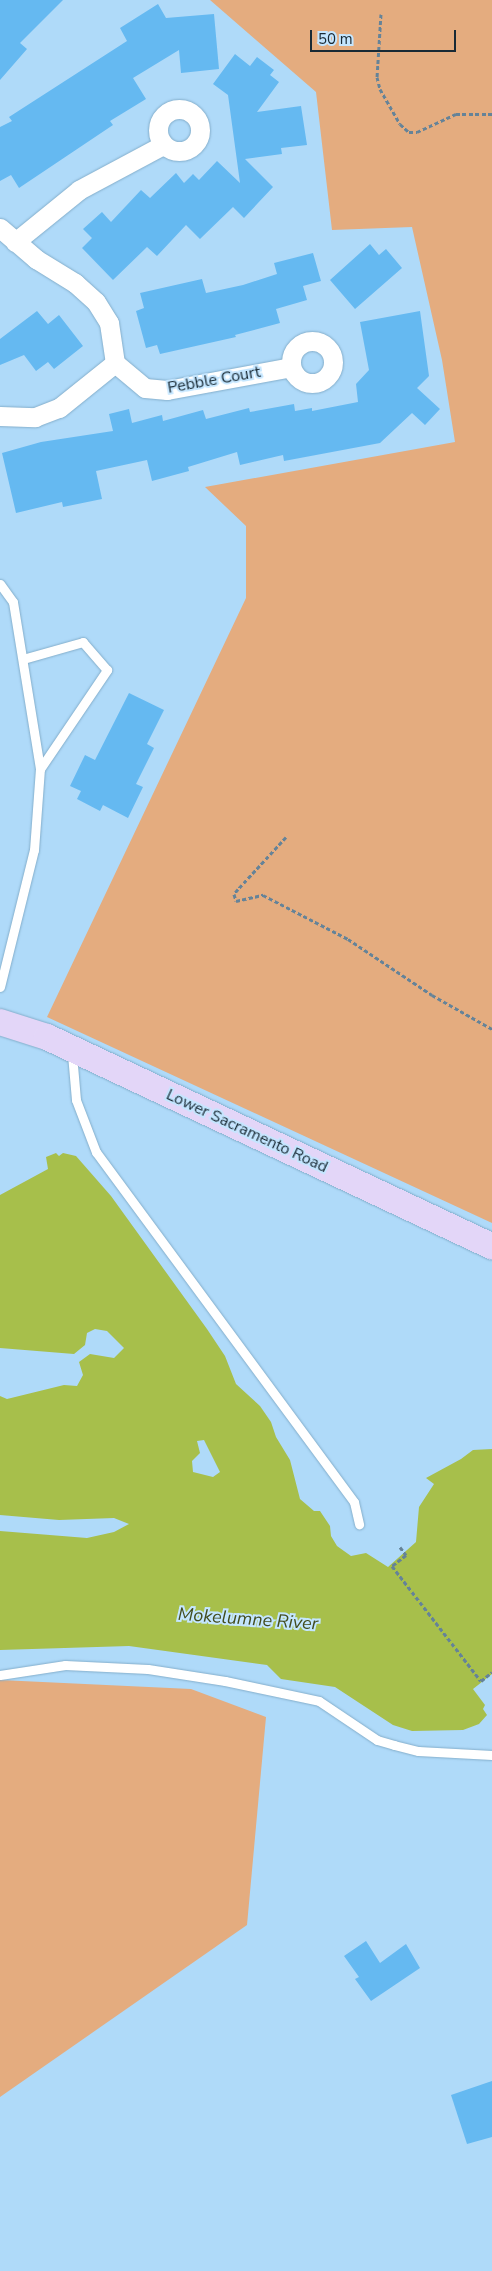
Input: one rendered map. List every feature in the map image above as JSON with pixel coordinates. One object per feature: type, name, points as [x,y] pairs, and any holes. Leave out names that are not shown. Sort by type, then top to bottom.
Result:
[{"type":"main road","name":"Lower Sacramento Road","points":[[0,1022],[72,1049],[492,1246]]},
{"type":"street","points":[[15,242],[79,190],[163,145]]},
{"type":"street","points":[[0,228],[36,260],[75,283],[96,302],[109,323],[116,363],[58,408],[35,416],[0,416]]},
{"type":"street","name":"Pebble Court","points":[[116,363],[145,388],[167,390],[291,367]]},
{"type":"lane","points":[[0,584],[13,602],[40,769],[34,850],[0,987]]},
{"type":"lane","points":[[23,659],[83,642],[108,670],[40,769]]},
{"type":"lane","points":[[72,1049],[76,1100],[96,1152],[354,1502],[359,1524]]},
{"type":"lane","points":[[0,1675],[65,1665],[148,1669],[225,1681],[319,1701],[377,1740],[394,1745],[418,1751],[492,1755]]},
{"type":"path","points":[[381,14],[377,77],[380,89],[400,124],[409,132],[417,132],[456,114],[492,114]]},
{"type":"path","points":[[286,837],[234,894],[236,901],[263,895],[348,939],[432,996],[492,1029]]},
{"type":"path","points":[[400,1547],[406,1555],[392,1566],[481,1681],[492,1672]]},
{"type":"shaded area","points":[[210,0],[492,0],[492,1223],[47,1017],[246,598],[246,526],[205,487],[455,442],[442,360],[412,227],[332,230],[316,92]]},
{"type":"shaded area","points":[[0,1680],[191,1689],[266,1717],[247,1925],[0,2097]]},
{"type":"water","name":"Mokelumne River","points":[[56,1153],[59,1156],[63,1153],[76,1156],[111,1196],[225,1356],[236,1384],[260,1406],[271,1422],[276,1437],[290,1460],[300,1499],[314,1511],[320,1511],[330,1526],[331,1536],[337,1546],[351,1556],[366,1553],[388,1567],[416,1542],[419,1507],[434,1484],[426,1478],[461,1459],[473,1450],[492,1449],[492,1674],[473,1689],[485,1705],[483,1709],[487,1715],[479,1724],[463,1730],[412,1731],[393,1725],[335,1687],[281,1679],[267,1665],[129,1646],[0,1650],[0,1531],[87,1538],[114,1532],[129,1524],[114,1518],[59,1520],[0,1515],[0,1396],[7,1399],[64,1385],[77,1386],[83,1375],[79,1362],[90,1354],[114,1358],[124,1348],[107,1331],[95,1329],[87,1333],[85,1345],[74,1354],[0,1348],[0,1195],[48,1169],[46,1157]],"holes":[[[204,1440],[220,1472],[213,1477],[193,1472],[192,1461],[200,1453],[197,1441]]]},
{"type":"building","points":[[0,0],[63,0],[20,43],[27,49],[0,80]]},
{"type":"building","points":[[158,4],[166,18],[214,14],[219,69],[181,73],[179,50],[133,78],[146,99],[110,121],[113,125],[19,188],[11,175],[0,181],[0,127],[12,121],[9,117],[127,41],[120,28]]},
{"type":"building","points":[[235,54],[250,66],[257,57],[274,70],[270,75],[279,82],[257,112],[301,106],[307,145],[281,148],[282,154],[245,159],[273,187],[244,218],[233,207],[200,239],[186,225],[157,256],[147,247],[113,280],[82,248],[92,238],[83,229],[102,212],[111,222],[141,190],[150,198],[176,173],[184,183],[193,174],[199,180],[217,161],[240,183],[228,95],[213,84]]},
{"type":"building","points":[[370,244],[379,255],[386,249],[402,268],[355,309],[330,280]]},
{"type":"building","points":[[313,253],[321,281],[303,286],[307,300],[276,309],[280,323],[235,335],[236,337],[160,354],[157,345],[146,348],[136,311],[144,308],[140,293],[202,279],[206,293],[243,285],[277,274],[274,263]]},
{"type":"building","points":[[37,311],[48,324],[59,315],[83,346],[54,369],[48,362],[36,371],[24,355],[0,365],[0,339]]},
{"type":"building","points":[[420,311],[429,376],[417,388],[440,409],[425,425],[412,413],[380,443],[284,461],[283,455],[240,465],[237,452],[188,467],[189,471],[152,481],[147,460],[96,471],[102,499],[63,507],[62,502],[16,513],[2,453],[41,442],[113,431],[109,414],[129,409],[132,423],[162,415],[163,421],[203,410],[206,419],[249,408],[250,412],[294,404],[295,411],[312,408],[312,411],[358,402],[356,384],[369,370],[360,322]]},
{"type":"building","points":[[129,693],[164,710],[147,744],[154,748],[136,784],[143,787],[128,818],[103,805],[100,811],[77,799],[81,791],[70,786],[85,755],[95,760]]},
{"type":"building","points":[[366,1941],[380,1963],[406,1944],[420,1968],[371,2001],[355,1979],[359,1977],[344,1956]]},
{"type":"building","points":[[492,2081],[492,2137],[467,2144],[451,2095]]}]
